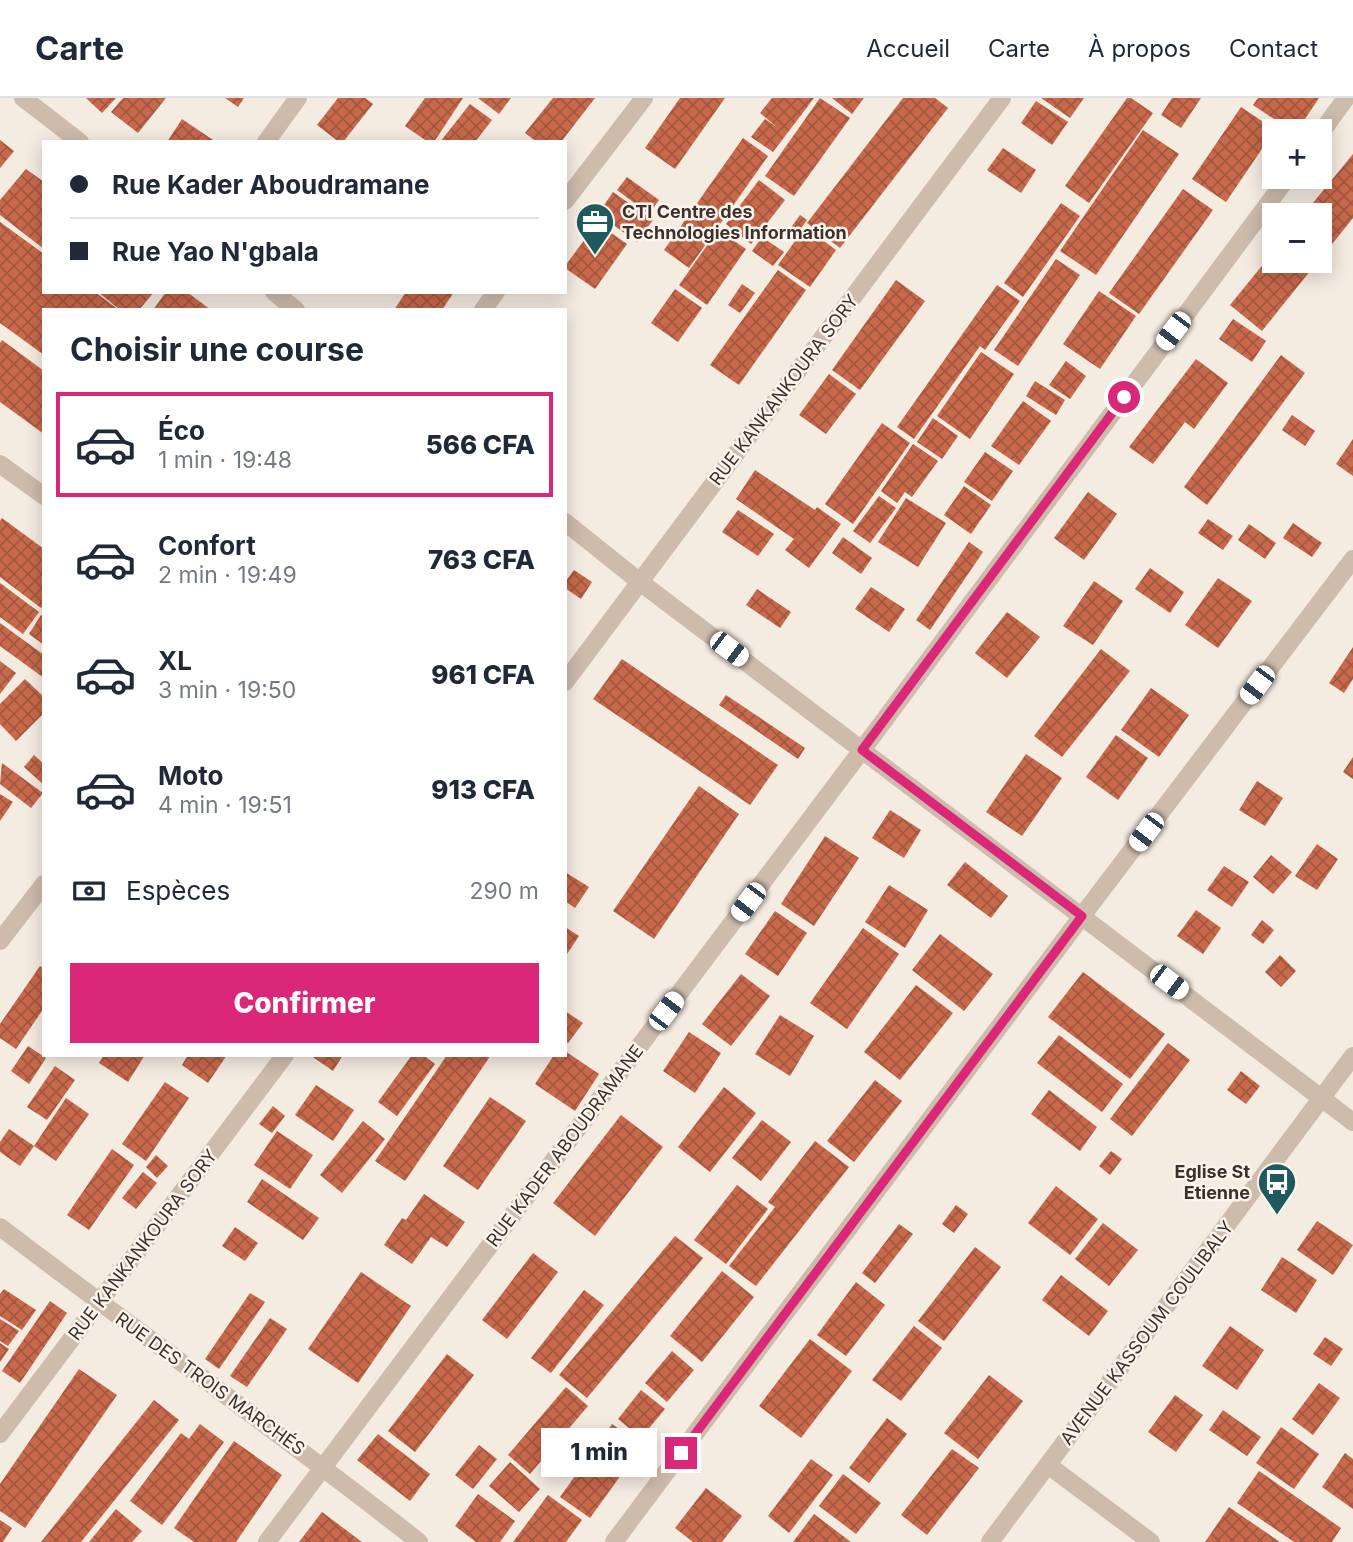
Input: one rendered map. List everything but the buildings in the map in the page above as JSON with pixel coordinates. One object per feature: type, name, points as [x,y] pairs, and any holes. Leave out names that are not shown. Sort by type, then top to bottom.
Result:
[{"type":"street","points":[[23,98],[77,140]]},
{"type":"street","points":[[267,140],[298,98]]},
{"type":"street","points":[[567,198],[643,98]]},
{"type":"street","name":"RUE KANKANKOURA SORY","points":[[567,679],[1002,98]]},
{"type":"street","points":[[1331,119],[1346,98]]},
{"type":"street","name":"RUE KADER ABOUDRAMANE","points":[[267,1542],[1279,189]]},
{"type":"street","points":[[276,294],[294,308]]},
{"type":"street","points":[[0,464],[42,495]]},
{"type":"street","points":[[567,524],[640,582],[1353,1122]]},
{"type":"street","points":[[614,1542],[1353,559]]},
{"type":"street","points":[[0,941],[42,887]]},
{"type":"street","name":"AVENUE KASSOUM COULIBALY","points":[[990,1542],[1353,1056]]},
{"type":"street","name":"RUE KANKANKOURA SORY","points":[[0,1434],[284,1057]]},
{"type":"street","name":"RUE DES TROIS MARCHÉS","points":[[0,1227],[324,1467],[419,1542]]},
{"type":"street","points":[[1048,1465],[1151,1542]]},
{"type":"place","name":"CTI Centre des Technologies Information","points":[[595,256]]},
{"type":"place","name":"Eglise St Etienne","points":[[1277,1216]]},
{"type":"route","points":[[681,1453],[1082,916],[862,750],[1124,397]]}]
